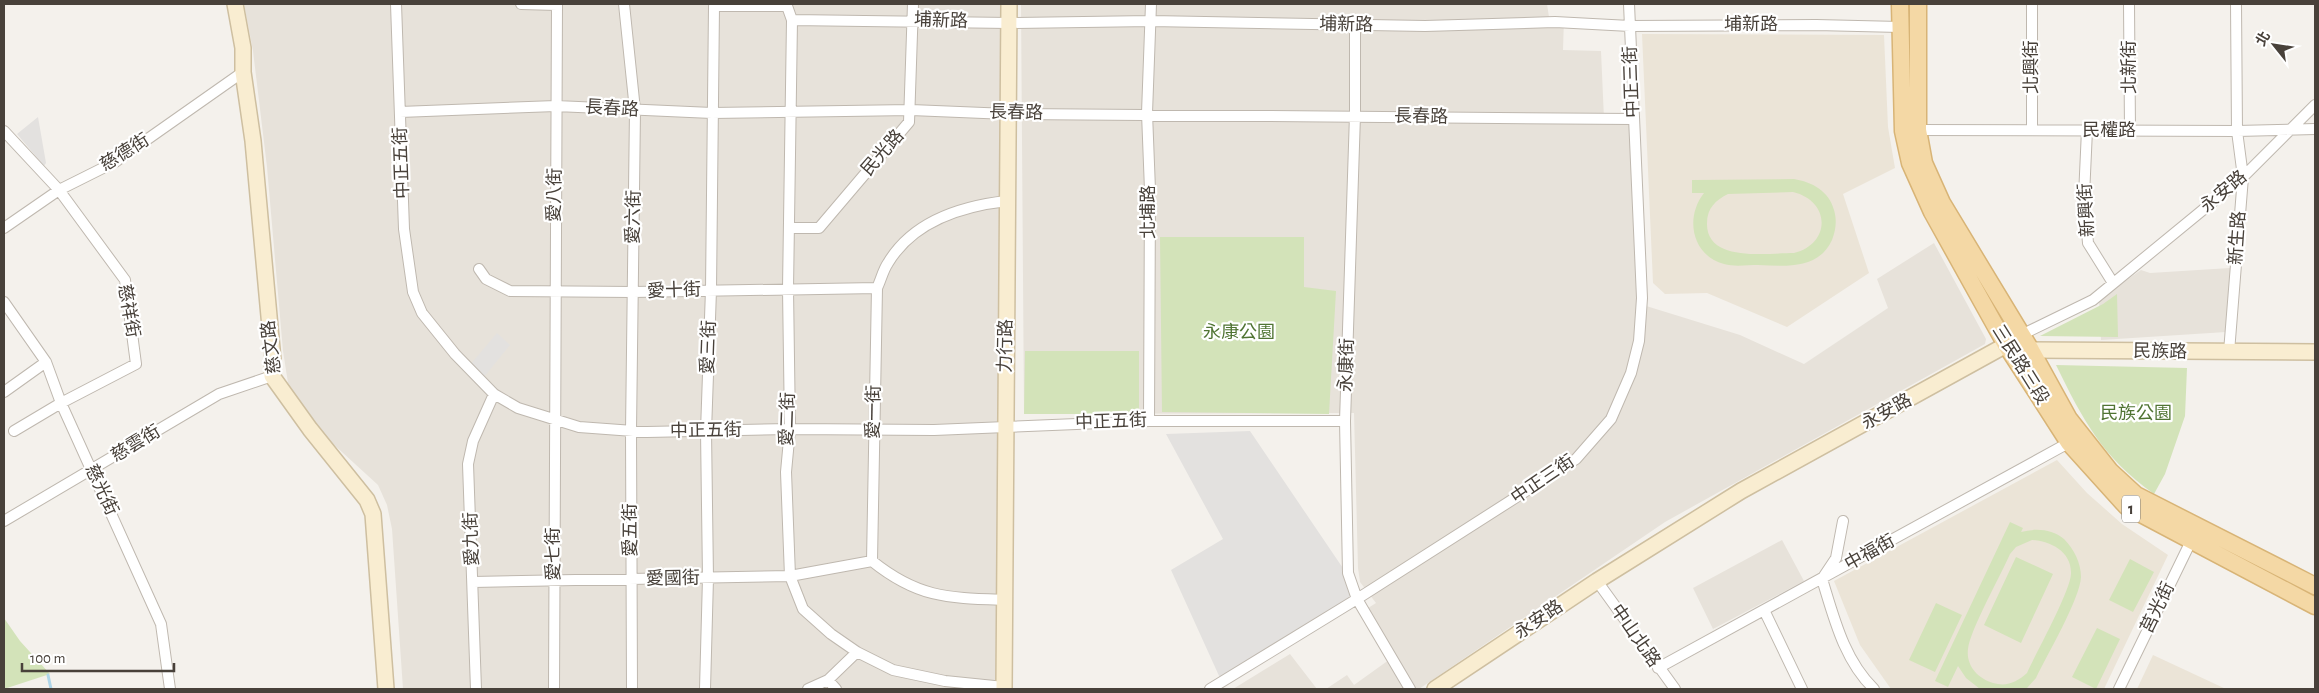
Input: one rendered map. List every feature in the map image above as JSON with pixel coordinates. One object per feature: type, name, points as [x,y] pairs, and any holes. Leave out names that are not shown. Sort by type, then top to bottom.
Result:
[{"type":"main road","name":"三民路三段","points":[[1900,4],[1900,27],[1911,131],[1942,203],[2031,350],[2069,419],[2076,439]]},
{"type":"main road","name":"三民路三段","points":[[1918,4],[1910,163],[1920,189],[2006,345],[2126,506],[2315,586]]},
{"type":"main road","name":"三民路三段","points":[[2194,534],[2315,606]]},
{"type":"street","name":"慈文路","points":[[235,4],[243,48],[243,72],[253,141],[273,360],[272,376],[310,429],[367,500],[373,514],[386,689]]},
{"type":"street","name":"中正五街","points":[[396,4],[404,229],[415,296],[422,313],[455,354],[494,394],[518,408],[579,428],[631,431],[873,430],[1148,421],[1346,421]]},
{"type":"street","name":"愛八街","points":[[521,4],[556,5],[554,420]]},
{"type":"street","name":"愛六街","points":[[624,4],[635,110],[631,431]]},
{"type":"street","name":"民光路","points":[[789,228],[819,228],[910,122],[913,4]]},
{"type":"street","name":"力行路","points":[[1004,688],[1009,4]]},
{"type":"street","name":"北埔路","points":[[1148,421],[1150,190],[1148,114],[1151,4]]},
{"type":"street","name":"中正三街","points":[[1210,689],[1357,599],[1576,459],[1611,419],[1631,373],[1639,341],[1642,298],[1633,119],[1630,4]]},
{"type":"street","name":"北興街","points":[[2032,4],[2032,130]]},
{"type":"street","name":"北新街","points":[[2130,4],[2130,131]]},
{"type":"street","name":"新生路","points":[[2229,352],[2243,177],[2237,131],[2236,4]]},
{"type":"street","name":"愛三街","points":[[705,689],[708,578],[706,431],[711,290],[714,6],[787,6]]},
{"type":"street","name":"愛二街","points":[[787,6],[792,20],[788,289],[790,429],[786,472],[790,576],[803,609],[831,634],[857,652],[893,670],[945,681],[1004,688]]},
{"type":"street","name":"埔新路","points":[[792,20],[1425,26],[1555,22],[1630,26],[1816,25],[1900,27]]},
{"type":"street","name":"永康街","points":[[1355,25],[1355,115],[1346,421],[1348,573],[1357,599],[1410,689]]},
{"type":"street","name":"慈德街","points":[[4,228],[59,190],[115,162],[243,72]]},
{"type":"street","name":"長春路","points":[[400,112],[556,106],[712,113],[911,110],[1008,114],[1355,115],[1633,119]]},
{"type":"street","name":"永安路","points":[[1435,689],[1597,581],[1741,491],[2021,335],[2093,300],[2243,177],[2315,106]]},
{"type":"street","name":"民權路","points":[[1911,131],[2237,131],[2315,129]]},
{"type":"street","name":"新興街","points":[[2087,130],[2084,196],[2088,243],[2113,283]]},
{"type":"street","name":"慈祥街","points":[[4,131],[59,190],[125,280],[136,364],[14,430]]},
{"type":"street","name":"愛一街","points":[[872,561],[877,288],[888,263],[907,240],[929,224],[977,204],[1008,201]]},
{"type":"street","name":"愛十街","points":[[479,269],[486,279],[510,291],[632,292],[877,288]]},
{"type":"street","name":"慈光街","points":[[4,302],[7,313],[46,362],[61,403],[161,624],[170,689]]},
{"type":"street","name":"民族路","points":[[2006,345],[2031,350],[2315,352]]},
{"type":"street","points":[[4,392],[46,362]]},
{"type":"street","name":"慈雲街","points":[[4,521],[92,471],[219,394],[272,376]]},
{"type":"street","name":"愛九街","points":[[476,689],[468,464],[473,441],[494,394]]},
{"type":"street","name":"愛七街","points":[[554,420],[554,689]]},
{"type":"street","name":"愛五街","points":[[631,431],[632,689]]},
{"type":"street","name":"中福街","points":[[1658,668],[2076,439]]},
{"type":"street","points":[[1843,521],[1836,558],[1822,579],[1838,631],[1856,669],[1874,689]]},
{"type":"street","name":"莒光街","points":[[2119,689],[2194,534]]},
{"type":"street","points":[[872,561],[899,582],[939,596],[1005,600]]},
{"type":"street","name":"愛國街","points":[[473,582],[790,576],[872,561]]},
{"type":"street","name":"中山北路","points":[[1597,581],[1675,689]]},
{"type":"street","points":[[1764,610],[1802,689]]},
{"type":"street","points":[[808,689],[828,680],[857,652]]},
{"type":"street","points":[[828,680],[836,689]]},
{"type":"shaded area","points":[[244,4],[1007,4],[1000,689],[403,689],[392,529],[387,505],[378,485],[319,431],[297,405],[288,383],[283,351],[267,167],[253,51]]},
{"type":"shaded area","points":[[1021,4],[1547,4],[1549,17],[1564,18],[1563,50],[1601,51],[1604,119],[1635,121],[1643,305],[1740,335],[1804,364],[1888,308],[1877,279],[1934,243],[1986,339],[1985,344],[1665,522],[1419,689],[1326,689],[1347,675],[1354,685],[1393,657],[1365,610],[1376,603],[1360,582],[1358,568],[1354,413],[1024,414]]},
{"type":"shaded area","points":[[1642,34],[1884,35],[1888,127],[1895,168],[1843,194],[1869,273],[1787,327],[1707,293],[1665,294],[1653,283]]},
{"type":"shaded area","points":[[38,117],[46,163],[44,166],[17,134]]},
{"type":"shaded area","points":[[2230,268],[2226,332],[2101,340],[2099,299],[2141,270],[2150,273]]},
{"type":"shaded area","points":[[497,333],[510,345],[484,377],[470,365]]},
{"type":"shaded area","points":[[1250,431],[1353,583],[1351,597],[1220,678],[1171,570],[1223,539],[1166,434]]},
{"type":"shaded area","points":[[2057,460],[2087,493],[2122,524],[2168,555],[2104,689],[1891,689],[1860,645],[1834,581]]},
{"type":"shaded area","points":[[1782,540],[1804,581],[1713,629],[1693,588]]},
{"type":"shaded area","points":[[1290,654],[1317,689],[1233,689]]},
{"type":"shaded area","points":[[2153,655],[2226,689],[2137,689]]},
{"type":"green space","points":[[1794,179],[1807,182],[1819,188],[1832,203],[1836,221],[1832,240],[1826,250],[1818,257],[1800,264],[1779,266],[1724,264],[1704,252],[1694,234],[1694,213],[1704,193],[1692,193],[1692,180]],"holes":[[[1793,192],[1805,197],[1814,204],[1820,213],[1822,222],[1820,232],[1815,241],[1806,248],[1794,253],[1740,253],[1717,245],[1709,236],[1707,218],[1710,209],[1716,202],[1728,194]]]},
{"type":"green space","name":"永康公園","points":[[1160,237],[1304,237],[1304,287],[1336,291],[1329,414],[1162,412]]},
{"type":"green space","points":[[2117,294],[2118,337],[2040,336],[2103,304]]},
{"type":"green space","points":[[1025,351],[1139,351],[1139,414],[1024,414]]},
{"type":"green space","name":"民族公園","points":[[2056,365],[2187,368],[2185,416],[2165,474],[2154,494],[2136,480],[2107,451],[2085,420]]},
{"type":"green space","points":[[2010,522],[2023,528],[2021,532],[2044,530],[2064,539],[2071,547],[2078,561],[2081,572],[2079,587],[2055,642],[2036,678],[2027,688],[1980,689],[1966,678],[1958,666],[1948,687],[1935,681]],"holes":[[[2032,540],[2053,545],[2068,560],[2071,574],[2065,594],[2027,673],[2011,683],[2003,684],[1987,681],[1974,670],[1969,660],[1968,649],[1974,629],[2010,554],[2016,547]]]},
{"type":"green space","points":[[2016,557],[2053,574],[2021,643],[1984,625]]},
{"type":"green space","points":[[2130,559],[2154,572],[2133,612],[2109,600]]},
{"type":"green space","points":[[1936,603],[1962,615],[1935,672],[1909,660]]},
{"type":"green space","points":[[4,618],[20,641],[50,674],[4,689]]},
{"type":"green space","points":[[2097,628],[2120,639],[2096,689],[2072,677]]},
{"type":"waterway","points":[[48,675],[51,689]]}]
